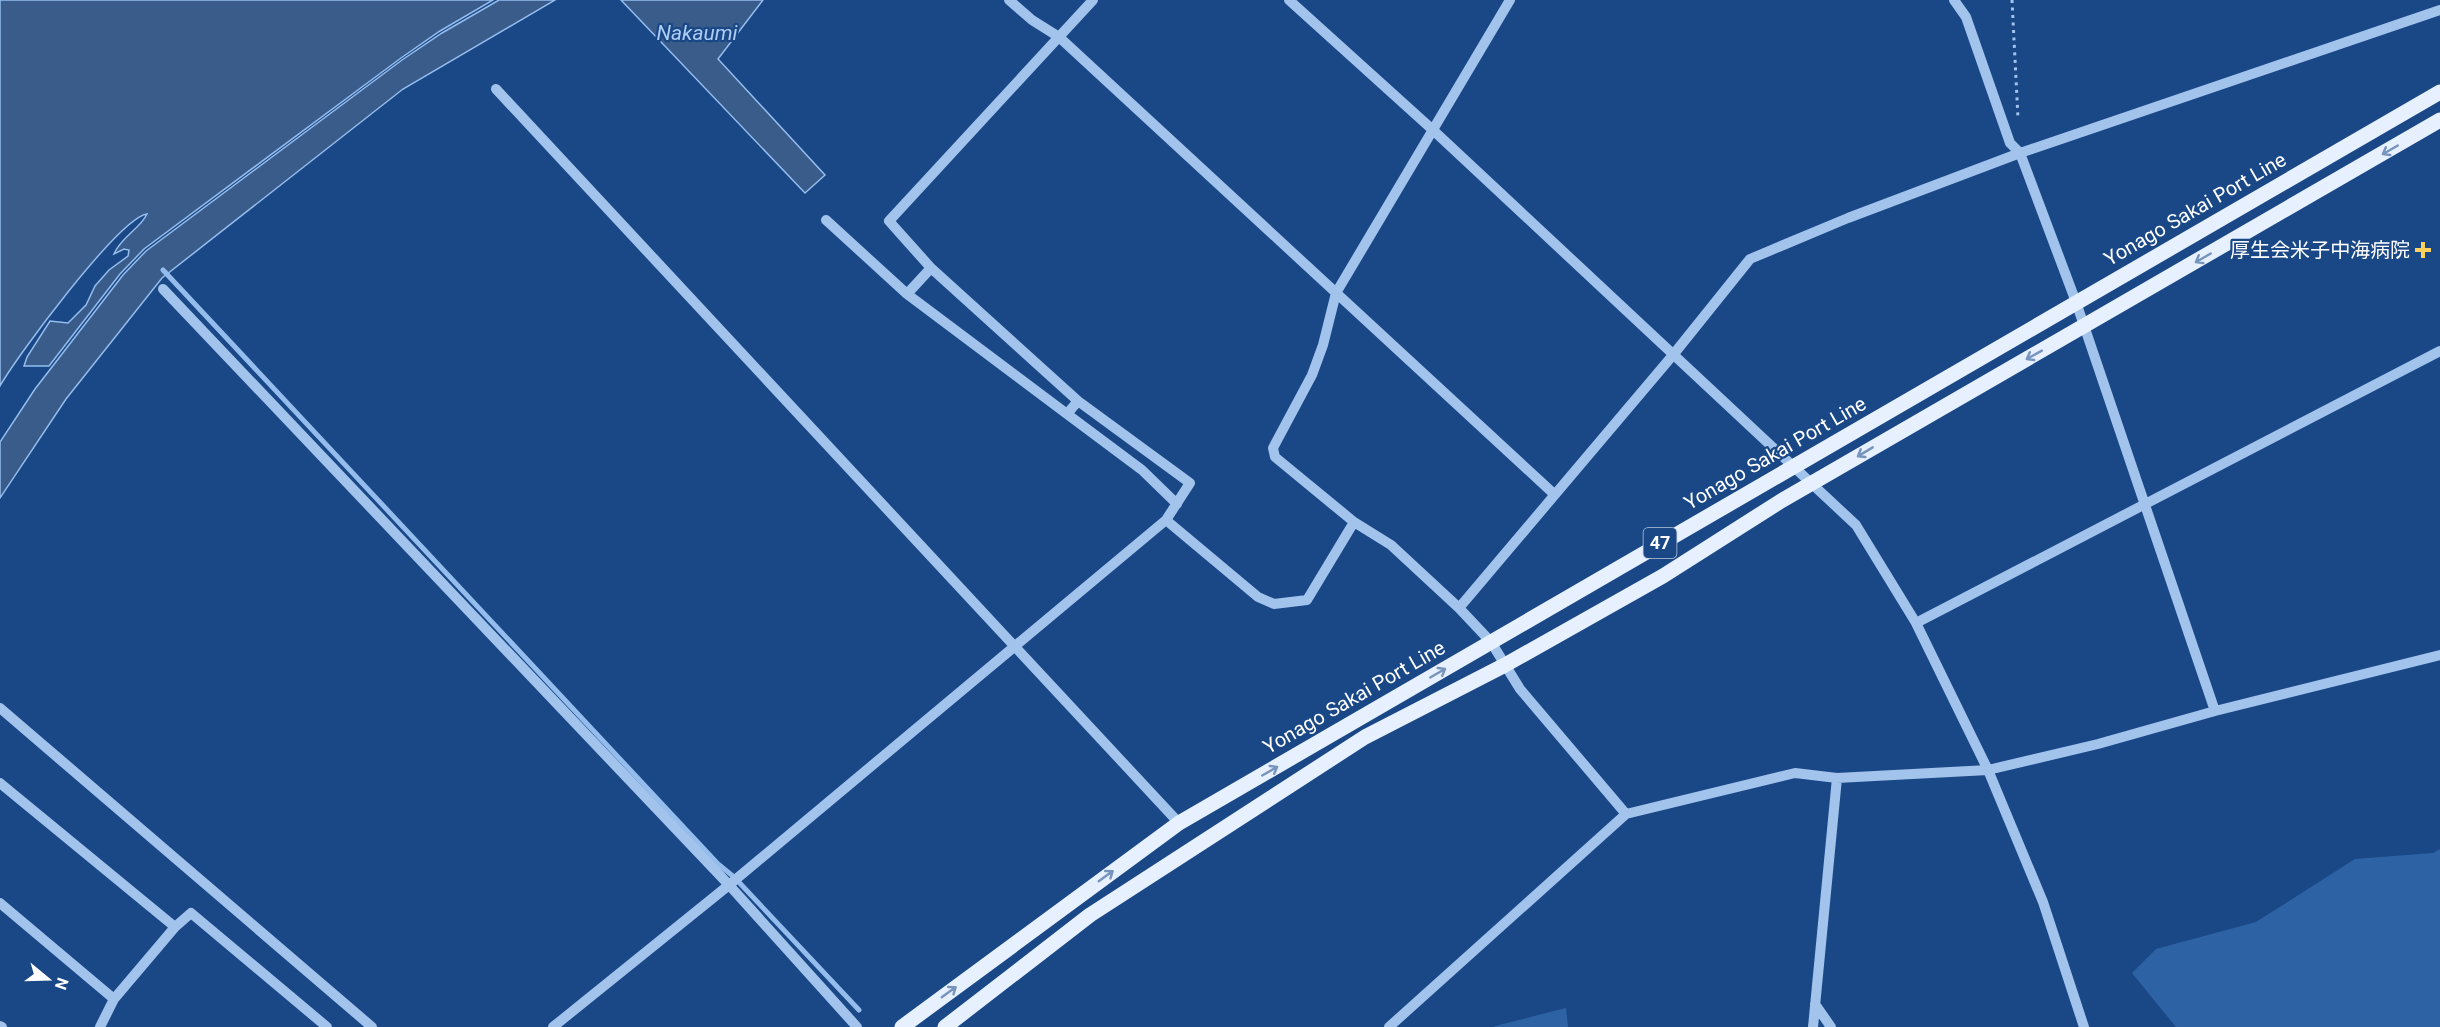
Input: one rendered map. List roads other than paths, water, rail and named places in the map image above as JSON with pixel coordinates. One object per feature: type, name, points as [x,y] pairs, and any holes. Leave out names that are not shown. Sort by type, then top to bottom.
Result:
[{"type":"main road","name":"Yonago Sakai Port Line","points":[[902,1027],[1179,823],[2440,92]]},
{"type":"main road","name":"Yonago Sakai Port Line","points":[[945,1027],[1090,915],[1365,737],[1505,665],[1664,576],[1811,484],[2440,120]]},
{"type":"street","points":[[1009,0],[1032,20],[1059,37],[1554,494]]},
{"type":"street","points":[[553,1027],[729,885],[1166,520],[1190,483],[1078,401],[931,268],[889,221],[1093,0]]},
{"type":"street","points":[[1289,0],[1434,131],[1856,525],[1916,623],[1988,770],[2043,902],[2084,1027]]},
{"type":"street","points":[[1510,0],[1336,293],[1323,345],[1312,375],[1273,448],[1275,457],[1354,522],[1391,545],[1459,608],[1491,642],[1520,689],[1626,814]]},
{"type":"street","points":[[1954,0],[1966,16],[2010,143],[2020,153],[2076,302],[2215,711]]},
{"type":"street","points":[[1459,608],[1673,355],[1750,259],[1848,218],[2020,153],[2440,10]]},
{"type":"street","points":[[496,89],[1013,648],[1179,823]]},
{"type":"street","points":[[826,220],[907,294],[1142,470],[1177,504]]},
{"type":"street","points":[[907,294],[931,268]]},
{"type":"street","points":[[163,289],[729,885],[857,1027]]},
{"type":"street","points":[[1916,623],[2440,351]]},
{"type":"street","points":[[1067,414],[1078,401]]},
{"type":"street","points":[[1166,520],[1258,597],[1274,604],[1307,600],[1354,522]]},
{"type":"street","points":[[1389,1027],[1626,814],[1795,773],[1837,778],[1988,770],[2098,744],[2215,711],[2440,655]]},
{"type":"street","points":[[0,708],[372,1027]]},
{"type":"street","points":[[1813,1027],[1837,778]]},
{"type":"street","points":[[0,783],[175,927]]},
{"type":"street","points":[[0,903],[114,999]]},
{"type":"street","points":[[100,1027],[114,999],[175,927],[191,913],[327,1027]]},
{"type":"street","points":[[1815,1004],[1831,1027]]},
{"type":"water","points":[[0,0],[493,0],[440,31],[401,58],[144,249],[120,274],[49,366],[24,366],[27,357],[50,321],[68,323],[86,305],[95,286],[109,270],[128,256],[129,250],[124,249],[114,254],[147,214],[133,221],[69,290],[0,386]]},
{"type":"water","points":[[499,0],[555,0],[403,89],[162,278],[66,399],[0,498],[0,442],[35,389],[123,275],[146,251],[402,60],[442,33]]},
{"type":"water","name":"Nakaumi","points":[[621,0],[763,0],[718,59],[825,175],[805,193]]},
{"type":"waterway","points":[[163,270],[718,864],[734,877],[859,1010]]},
{"type":"place","name":"厚生会米子中海病院","points":[[2423,250]]}]
